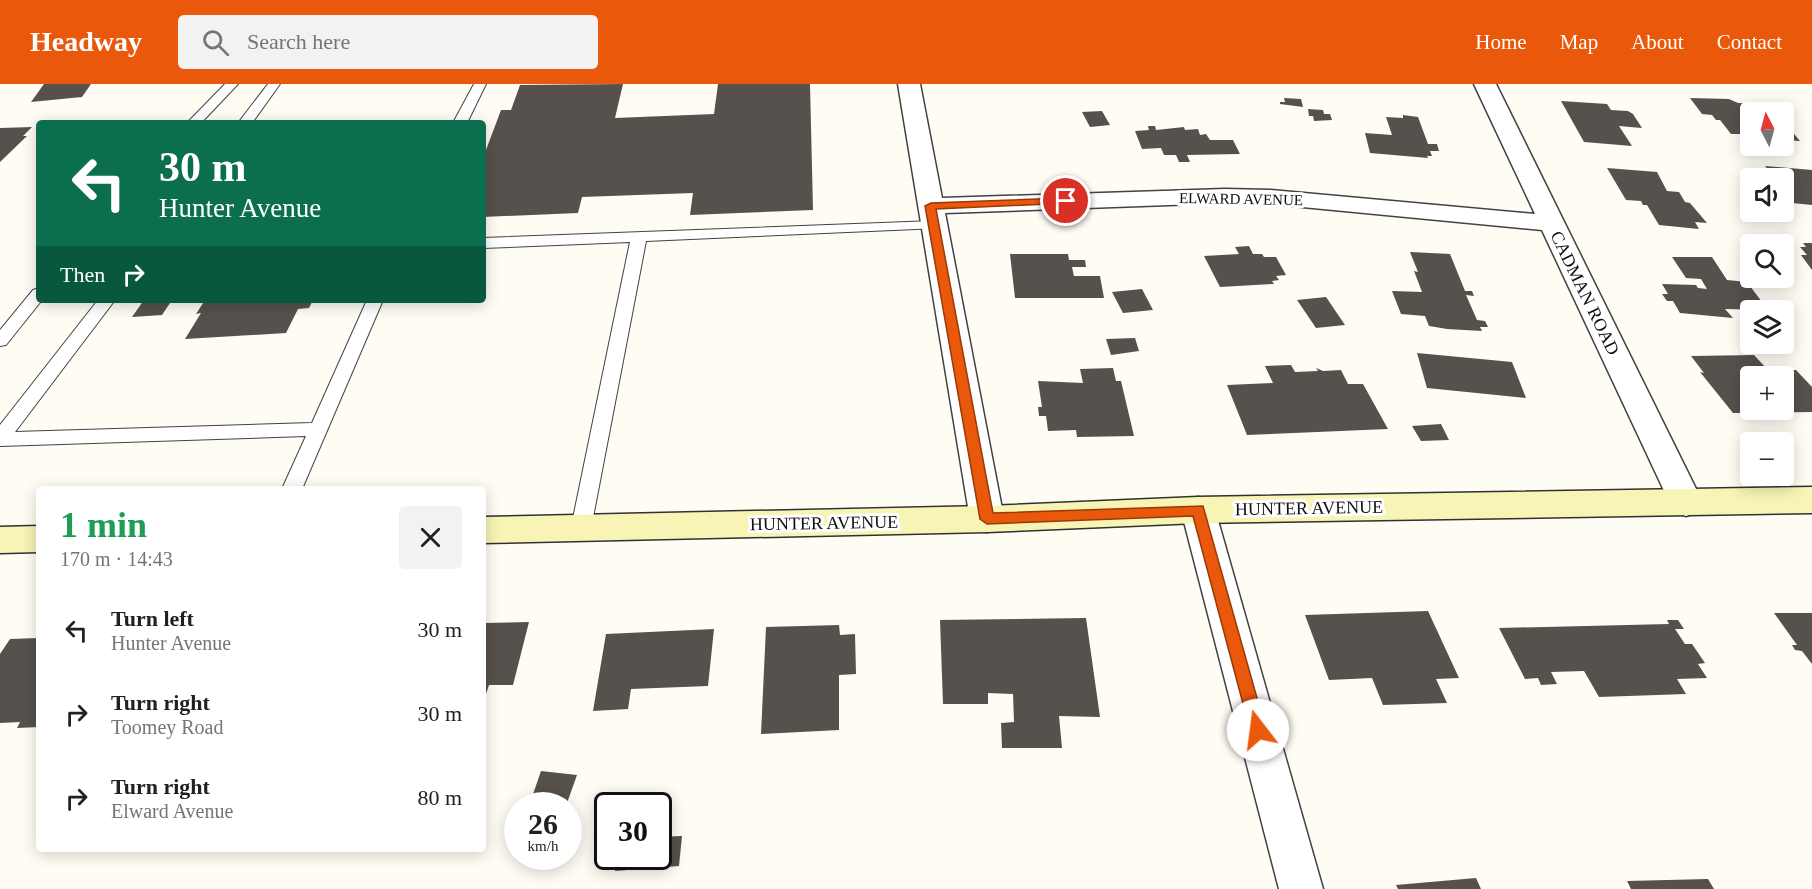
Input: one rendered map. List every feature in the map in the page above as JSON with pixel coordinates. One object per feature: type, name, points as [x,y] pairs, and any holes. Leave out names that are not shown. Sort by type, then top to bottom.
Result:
[{"type":"street","points":[[909,84],[987,519]]},
{"type":"street","name":"CADMAN ROAD","points":[[1485,84],[1686,503]]},
{"type":"street","name":"ELWARD AVENUE","points":[[932,216],[1225,196],[1271,197],[1551,223]]},
{"type":"street","name":"HUNTER AVENUE","points":[[486,530],[987,519],[1198,510],[1812,500]]},
{"type":"street","points":[[1198,510],[1301,889]]},
{"type":"street","points":[[0,540],[36,539]]},
{"type":"lane","points":[[197,120],[232,84]]},
{"type":"lane","points":[[247,120],[274,84]]},
{"type":"lane","points":[[462,120],[480,84]]},
{"type":"lane","points":[[486,243],[639,237],[932,216]]},
{"type":"lane","points":[[581,528],[639,237]]},
{"type":"lane","points":[[0,341],[36,297]]},
{"type":"lane","points":[[0,438],[104,303]]},
{"type":"lane","points":[[293,486],[374,303]]},
{"type":"lane","points":[[0,438],[319,429]]},
{"type":"building","points":[[44,84],[91,84],[82,97],[31,102]]},
{"type":"building","points":[[623,84],[615,118],[714,114],[718,84],[810,84],[813,210],[690,215],[693,193],[582,197],[578,213],[486,217],[486,150],[501,110],[511,110],[520,85]]},
{"type":"building","points":[[1284,98],[1301,99],[1303,107],[1280,104],[1280,102],[1285,102]]},
{"type":"building","points":[[1690,98],[1729,99],[1740,103],[1740,134],[1731,134],[1720,120],[1716,120],[1712,115],[1702,114]]},
{"type":"building","points":[[1561,101],[1607,104],[1611,110],[1628,111],[1633,114],[1642,128],[1619,126],[1632,146],[1584,142]]},
{"type":"building","points":[[1308,109],[1323,110],[1324,114],[1330,114],[1332,120],[1314,121],[1313,116],[1309,116]]},
{"type":"building","points":[[1102,111],[1110,125],[1090,127],[1082,112]]},
{"type":"building","points":[[1403,115],[1418,117],[1428,144],[1437,144],[1439,151],[1430,151],[1432,156],[1427,156],[1428,158],[1370,153],[1365,133],[1392,135],[1386,117],[1403,118]]},
{"type":"building","points":[[1148,126],[1155,126],[1156,130],[1184,127],[1185,130],[1198,129],[1200,135],[1206,134],[1210,140],[1233,140],[1240,154],[1187,155],[1190,162],[1179,162],[1176,155],[1164,155],[1161,148],[1142,149],[1135,131],[1149,130]]},
{"type":"building","points":[[32,127],[23,136],[27,136],[0,162],[0,128]]},
{"type":"building","points":[[1607,168],[1657,172],[1667,191],[1679,192],[1685,202],[1690,203],[1707,223],[1695,222],[1699,229],[1659,225],[1647,205],[1643,205],[1641,201],[1626,200]]},
{"type":"building","points":[[1794,168],[1812,170],[1812,205],[1794,203]]},
{"type":"building","points":[[1803,243],[1812,243],[1812,270],[1801,255],[1807,255],[1800,247],[1806,247]]},
{"type":"building","points":[[1249,246],[1253,254],[1276,257],[1286,275],[1276,276],[1279,280],[1272,281],[1274,284],[1220,287],[1204,256],[1239,254],[1235,247]]},
{"type":"building","points":[[1410,252],[1450,254],[1465,291],[1472,291],[1474,296],[1466,295],[1477,320],[1485,321],[1488,327],[1480,327],[1482,331],[1447,329],[1429,326],[1425,316],[1401,314],[1392,291],[1422,292],[1414,271],[1418,272]]},
{"type":"building","points":[[1010,254],[1068,254],[1069,260],[1085,260],[1086,267],[1072,267],[1074,276],[1100,276],[1104,298],[1015,298]]},
{"type":"building","points":[[1672,257],[1712,257],[1727,280],[1740,281],[1740,288],[1752,288],[1760,300],[1740,300],[1740,309],[1725,309],[1733,318],[1680,313],[1673,301],[1667,301],[1662,294],[1668,294],[1662,284],[1696,285],[1698,288],[1707,289],[1701,279],[1686,278]]},
{"type":"building","points":[[1142,289],[1153,310],[1123,313],[1112,292]]},
{"type":"building","points":[[1326,297],[1345,325],[1316,328],[1297,300]]},
{"type":"building","points":[[142,303],[170,303],[162,315],[132,317]]},
{"type":"building","points":[[203,303],[312,303],[309,308],[298,309],[286,333],[185,339],[201,313],[196,314]]},
{"type":"building","points":[[1135,338],[1139,351],[1111,355],[1106,339]]},
{"type":"building","points":[[1417,353],[1512,362],[1526,398],[1427,388]]},
{"type":"building","points":[[1754,355],[1764,366],[1740,366],[1740,413],[1733,413],[1700,372],[1704,373],[1691,356]]},
{"type":"building","points":[[1291,365],[1295,372],[1318,371],[1316,368],[1323,371],[1341,370],[1348,384],[1363,384],[1388,429],[1247,435],[1227,385],[1273,383],[1265,366]]},
{"type":"building","points":[[1113,368],[1116,381],[1121,381],[1134,436],[1077,437],[1076,430],[1048,431],[1046,416],[1039,416],[1038,407],[1042,407],[1038,381],[1083,383],[1080,369]]},
{"type":"building","points":[[1794,370],[1812,387],[1812,412],[1794,412]]},
{"type":"building","points":[[1441,424],[1449,440],[1421,441],[1412,426]]},
{"type":"building","points":[[1428,611],[1459,678],[1436,679],[1447,703],[1383,705],[1372,678],[1329,680],[1305,615]]},
{"type":"building","points":[[1774,613],[1812,613],[1812,664],[1802,651],[1795,650],[1792,645],[1797,645]]},
{"type":"building","points":[[1086,618],[1100,717],[1059,716],[1062,748],[1002,748],[1001,723],[1014,722],[1013,694],[988,693],[988,704],[943,704],[940,620]]},
{"type":"building","points":[[1667,620],[1678,620],[1684,629],[1675,629],[1685,644],[1692,644],[1705,663],[1698,664],[1707,678],[1677,679],[1686,694],[1599,697],[1584,671],[1551,672],[1557,684],[1541,685],[1538,678],[1525,679],[1499,628],[1669,624]]},
{"type":"building","points":[[529,622],[513,685],[489,685],[486,694],[486,623]]},
{"type":"building","points":[[839,625],[840,635],[855,634],[856,674],[839,675],[839,730],[761,734],[766,627]]},
{"type":"building","points":[[714,629],[708,686],[631,689],[628,709],[593,711],[606,634]]},
{"type":"building","points":[[36,638],[36,727],[17,728],[20,722],[0,723],[0,654],[10,639]]},
{"type":"building","points":[[541,771],[577,775],[571,792],[534,792]]},
{"type":"building","points":[[672,836],[682,836],[679,866],[672,867]]},
{"type":"building","points":[[1476,878],[1481,889],[1398,889],[1396,885]]},
{"type":"building","points":[[1708,879],[1714,889],[1631,889],[1627,881]]},
{"type":"route","points":[[1066,201],[931,206],[950,323],[987,519],[1198,510],[1258,730]]}]
